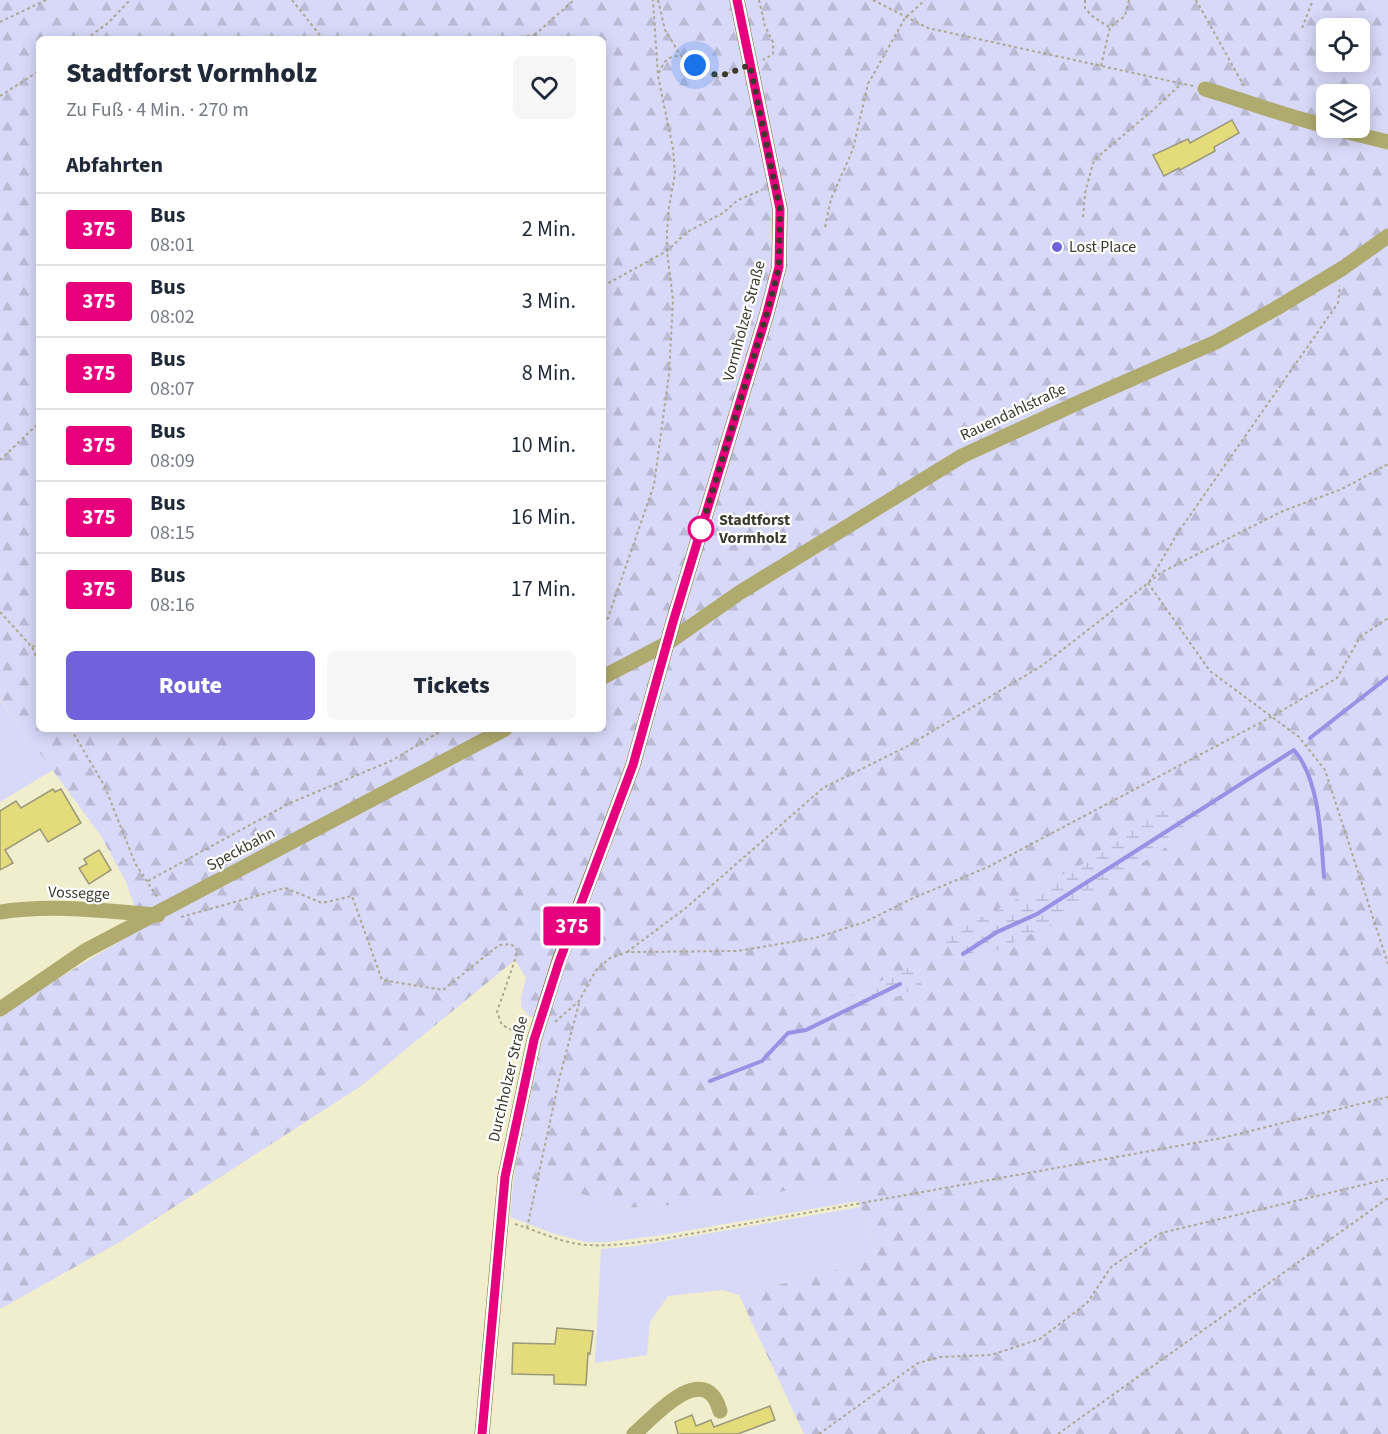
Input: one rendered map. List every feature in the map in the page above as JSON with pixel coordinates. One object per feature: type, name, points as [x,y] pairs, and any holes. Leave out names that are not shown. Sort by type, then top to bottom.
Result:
[{"type":"main road","name":"Vormholzer Straße","points":[[666,644],[779,267],[780,209],[776,184],[736,0]]},
{"type":"main road","name":"Durchholzer Straße","points":[[483,1434],[505,1177],[534,1040],[562,951],[633,765],[666,644]]},
{"type":"street","points":[[1205,89],[1278,114],[1316,124]]},
{"type":"street","points":[[1370,138],[1388,142]]},
{"type":"street","name":"Rauendahlstraße","points":[[666,644],[739,593],[962,456],[1216,342],[1343,268],[1388,236]]},
{"type":"street","points":[[606,676],[666,644]]},
{"type":"street","name":"Speckbahn","points":[[0,1009],[85,951],[158,915],[499,732]]},
{"type":"street","name":"Vossegge","points":[[0,912],[20,909],[83,910],[158,915]]},
{"type":"street","points":[[634,1434],[688,1390],[703,1389],[717,1399],[720,1412]]},
{"type":"path","points":[[0,21],[46,0]]},
{"type":"path","points":[[90,36],[108,23],[130,0]]},
{"type":"path","points":[[292,0],[321,36]]},
{"type":"path","points":[[527,36],[535,35],[574,0]]},
{"type":"path","points":[[606,620],[654,485],[669,374],[673,300],[667,251],[669,207],[675,174],[670,133],[658,76],[653,0]]},
{"type":"path","points":[[658,0],[665,30],[681,56],[709,74],[718,77],[772,54],[773,42],[765,26],[759,0]]},
{"type":"path","points":[[873,0],[928,28],[1205,89]]},
{"type":"path","points":[[825,227],[831,199],[853,149],[868,84],[905,18],[926,0]]},
{"type":"path","points":[[1085,0],[1085,8],[1092,16],[1110,27]]},
{"type":"path","points":[[1101,66],[1110,27],[1125,16],[1129,0]]},
{"type":"path","points":[[1196,0],[1254,104]]},
{"type":"path","points":[[1302,28],[1313,0]]},
{"type":"path","points":[[658,76],[667,59],[681,56]]},
{"type":"path","points":[[0,96],[36,73]]},
{"type":"path","points":[[1083,216],[1085,193],[1094,160],[1181,84]]},
{"type":"path","points":[[606,284],[667,251],[687,232],[723,213],[738,200],[776,184]]},
{"type":"path","points":[[1148,583],[1177,534],[1338,303],[1343,268]]},
{"type":"path","points":[[0,460],[36,426]]},
{"type":"path","points":[[527,1228],[559,1080],[579,1001],[596,970],[610,958],[627,952],[687,907],[823,788],[906,747],[1043,665],[1162,572],[1283,511],[1342,489],[1388,464]]},
{"type":"path","points":[[1148,583],[1210,671],[1299,737],[1325,770],[1388,964]]},
{"type":"path","points":[[0,612],[32,647],[36,656]]},
{"type":"path","points":[[627,952],[738,951],[815,938],[864,922],[911,899],[987,867],[1273,716],[1337,678],[1360,638],[1388,618]]},
{"type":"path","points":[[32,647],[36,645]]},
{"type":"path","points":[[73,732],[105,787],[135,863],[148,881],[291,803],[393,760],[439,732]]},
{"type":"path","points":[[179,918],[285,888],[322,903],[352,896],[382,980],[443,990],[499,945],[511,944],[518,951],[497,1012],[502,1025],[534,1040],[579,1001]]},
{"type":"path","points":[[501,1220],[564,1241],[585,1245],[608,1246],[662,1239],[1222,1138],[1388,1097]]},
{"type":"path","points":[[819,1434],[918,1363],[940,1357],[991,1354],[1040,1339],[1087,1303],[1111,1267],[1161,1233],[1388,1179]]},
{"type":"path","points":[[1060,1433],[1388,1198]]},
{"type":"green space","name":"Stadtforst Vormholz","points":[[0,0],[1388,0],[1388,1434],[804,1434],[739,1295],[878,1259],[852,1183],[627,1208],[514,1173],[546,1020],[529,1016],[521,1007],[526,978],[515,960],[361,1086],[123,1240],[0,1309],[0,1017],[24,999],[142,928],[126,882],[101,836],[0,699]]},
{"type":"green space","points":[[0,700],[53,770],[0,802]]},
{"type":"green space","points":[[1174,805],[1219,811],[1052,924],[970,963],[942,939],[1088,861],[1119,835]]},
{"type":"green space","points":[[910,967],[923,986],[876,1005],[837,1009],[839,1001]]},
{"type":"green space","points":[[514,1173],[627,1208],[852,1182],[858,1201],[662,1235],[608,1242],[586,1242],[552,1233],[510,1217]]},
{"type":"green space","points":[[860,1207],[878,1259],[739,1295],[723,1290],[668,1296],[650,1322],[647,1355],[595,1363],[601,1249],[636,1246]]},
{"type":"building","points":[[1232,120],[1239,133],[1214,147],[1215,151],[1164,176],[1153,155],[1188,139],[1190,143]]},
{"type":"building","points":[[53,789],[55,792],[61,789],[81,823],[48,842],[40,829],[5,850],[13,863],[0,870],[0,811],[16,801],[21,808]]},
{"type":"building","points":[[99,850],[111,870],[89,884],[79,868],[87,864],[84,859]]},
{"type":"building","points":[[557,1328],[593,1331],[590,1354],[588,1353],[586,1385],[554,1384],[554,1375],[512,1374],[513,1343],[555,1344]]},
{"type":"building","points":[[770,1406],[775,1420],[738,1434],[678,1434],[675,1422],[692,1415],[696,1426],[711,1420],[714,1427]]},
{"type":"waterway","points":[[1310,738],[1388,677]]},
{"type":"waterway","points":[[963,954],[997,932],[1037,914],[1294,750],[1303,763],[1314,793],[1318,810],[1324,877]]},
{"type":"waterway","points":[[710,1081],[762,1061],[788,1033],[806,1030],[900,984]]},
{"type":"bus line","name":"375","points":[[482,1434],[505,1177],[534,1040],[542,1009],[633,765],[673,622],[779,267],[780,209],[737,0]]},
{"type":"place","name":"Lost Place","points":[[1057,247]]},
{"type":"place","name":"Stadtforst Vormholz","points":[[701,529]]},
{"type":"route","points":[[695,65],[718,77],[750,65],[776,184],[781,235],[779,267],[767,313],[701,529]]}]
